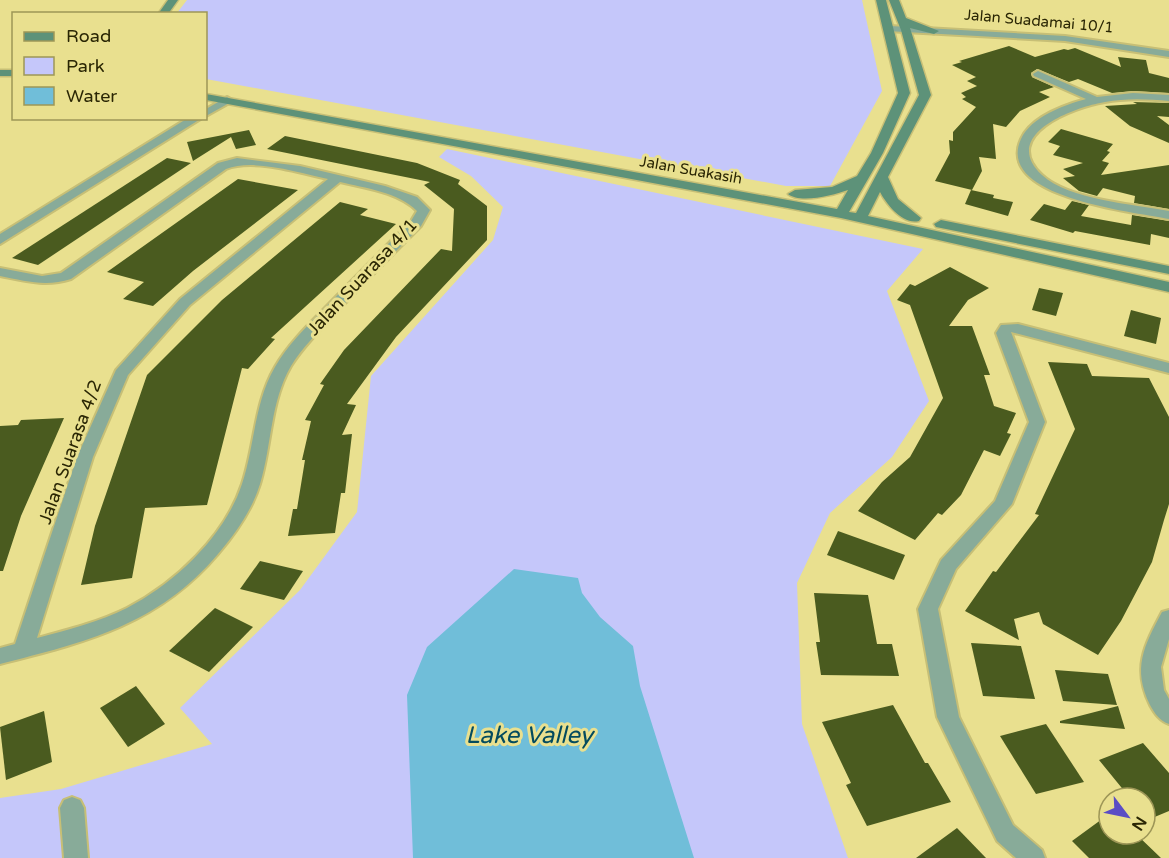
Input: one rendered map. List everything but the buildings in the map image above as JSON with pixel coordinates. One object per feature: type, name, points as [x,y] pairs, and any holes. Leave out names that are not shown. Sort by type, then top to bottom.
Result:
[{"type":"main road","points":[[844,209],[878,153],[904,93],[881,0]]},
{"type":"main road","points":[[863,213],[925,94],[894,0]]},
{"type":"main road","points":[[905,30],[910,25],[934,31]]},
{"type":"main road","points":[[905,30],[915,36],[934,31]]},
{"type":"main road","name":"Jalan Suakasih","points":[[207,84],[795,194],[844,209]]},
{"type":"main road","name":"Jalan Suakasih","points":[[207,97],[844,209],[1169,287]]},
{"type":"main road","points":[[795,194],[823,194],[843,190],[864,176]]},
{"type":"main road","points":[[882,178],[888,198],[894,206],[914,218]]},
{"type":"main road","name":"Jalan Suakasih","points":[[863,213],[914,218],[1169,270]]},
{"type":"street","points":[[890,29],[905,30]]},
{"type":"street","name":"Jalan Suadamai 10/1","points":[[934,31],[1088,40],[1169,54]]},
{"type":"street","points":[[1038,74],[1096,100]]},
{"type":"street","points":[[1169,98],[1133,97],[1096,100],[1054,114],[1030,132],[1023,144],[1024,157],[1029,168],[1039,179],[1060,191],[1169,215]]},
{"type":"street","points":[[207,112],[227,100]]},
{"type":"street","points":[[0,240],[194,120]]},
{"type":"street","name":"Jalan Suarasa 4/1","points":[[0,272],[47,280],[56,280],[66,276],[222,166],[232,162],[242,161],[281,167],[397,194],[413,200],[424,210],[416,223],[352,287],[284,364],[273,386],[251,485],[234,523],[175,586],[135,613],[0,656]]},
{"type":"street","name":"Jalan Suarasa 4/2","points":[[23,650],[85,457],[121,373],[185,302],[336,179]]},
{"type":"street","points":[[1033,858],[1005,833],[948,717],[928,609],[948,565],[1004,504],[1037,422],[1003,333],[1006,328],[1018,328],[1169,368]]},
{"type":"street","points":[[1169,618],[1154,646],[1148,670],[1159,703],[1169,716]]},
{"type":"street","points":[[72,808],[76,858]]},
{"type":"green space","points":[[187,0],[862,0],[882,91],[830,186],[786,186],[207,79],[207,12],[178,12]]},
{"type":"green space","points":[[447,149],[923,249],[887,291],[929,401],[892,457],[830,513],[797,583],[802,724],[848,858],[0,858],[0,798],[61,789],[212,744],[180,708],[300,590],[357,512],[371,376],[493,240],[503,207],[471,176],[439,157]]},
{"type":"water","name":"Lake Valley","points":[[514,569],[578,578],[582,593],[600,617],[633,646],[640,686],[694,858],[413,858],[407,695],[427,647]]}]
